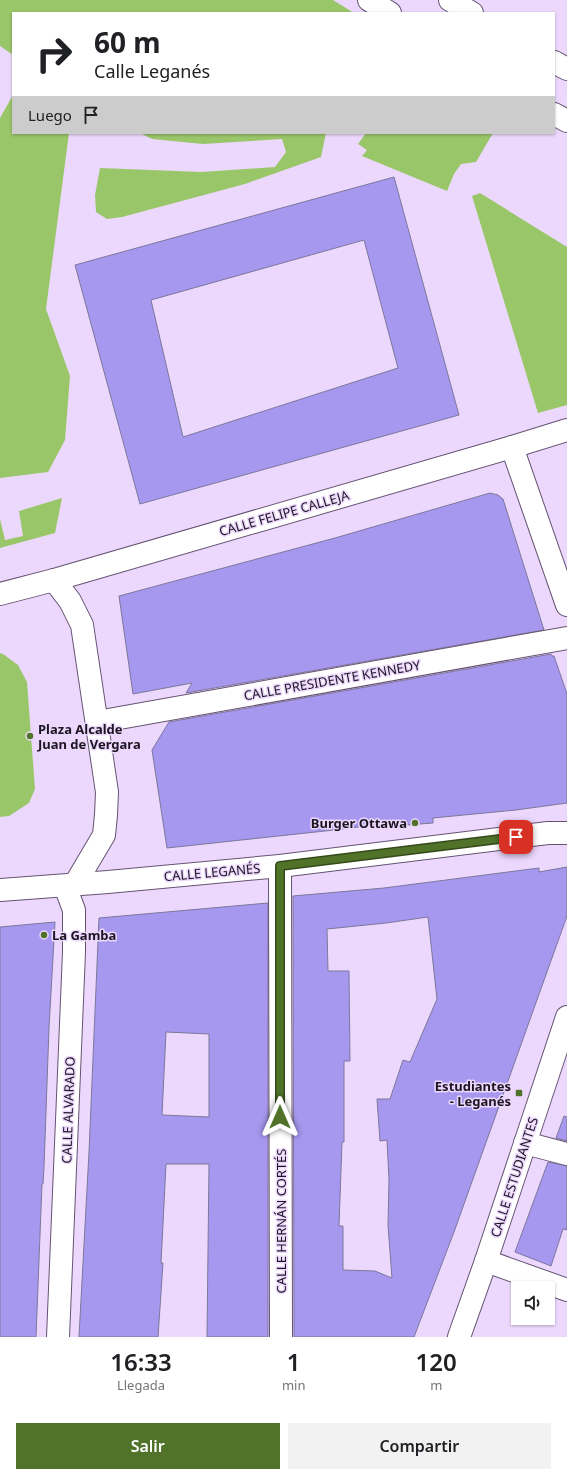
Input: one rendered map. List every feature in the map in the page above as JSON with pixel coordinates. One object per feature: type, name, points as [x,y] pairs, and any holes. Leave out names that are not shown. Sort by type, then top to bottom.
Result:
[{"type":"street","points":[[369,0],[388,12]]},
{"type":"street","points":[[450,0],[470,12]]},
{"type":"street","points":[[555,63],[567,69]]},
{"type":"street","points":[[555,115],[567,121]]},
{"type":"street","name":"CALLE FELIPE CALLEJA","points":[[0,594],[54,580],[512,448],[567,430]]},
{"type":"street","points":[[512,448],[567,605]]},
{"type":"street","points":[[54,580],[70,601],[82,625],[107,792],[104,835],[70,885]]},
{"type":"street","name":"CALLE PRESIDENTE KENNEDY","points":[[97,722],[567,638]]},
{"type":"street","name":"CALLE LEGANÉS","points":[[0,890],[280,866],[548,833],[567,833]]},
{"type":"street","name":"CALLE HERNÁN CORTÉS","points":[[280,866],[281,1337]]},
{"type":"street","name":"CALLE ALVARADO","points":[[58,1337],[74,952],[74,910],[70,885]]},
{"type":"street","name":"CALLE ESTUDIANTES","points":[[459,1337],[486,1261],[567,1017]]},
{"type":"street","points":[[525,1143],[567,1154]]},
{"type":"street","points":[[486,1261],[567,1290]]},
{"type":"green space","points":[[0,0],[333,0],[352,12],[12,12],[12,54],[0,46]]},
{"type":"green space","points":[[12,97],[12,134],[69,134],[46,309],[70,376],[65,440],[48,472],[0,478],[0,118]]},
{"type":"green space","points":[[142,134],[326,134],[321,157],[245,184],[122,217],[107,219],[96,212],[95,195],[100,168],[202,172],[275,167],[286,152],[282,139],[203,144],[152,139]]},
{"type":"green space","points":[[365,134],[492,134],[476,162],[461,164],[454,174],[447,191],[362,156],[367,150],[358,144]]},
{"type":"green space","points":[[480,193],[567,247],[567,405],[538,413],[472,196]]},
{"type":"green space","points":[[62,498],[55,533],[0,548],[0,519],[5,540],[23,536],[19,511]]},
{"type":"green space","points":[[0,653],[18,665],[27,682],[35,789],[29,803],[9,816],[0,817]]},
{"type":"building","points":[[394,177],[459,415],[140,504],[75,265]],"holes":[[[364,240],[398,368],[183,437],[151,300]]]},
{"type":"building","points":[[490,493],[498,495],[503,499],[544,630],[186,693],[192,683],[133,694],[119,596],[335,538]]},
{"type":"building","points":[[551,654],[554,656],[567,694],[567,803],[516,810],[433,818],[433,823],[407,825],[407,821],[167,848],[152,750],[169,722]]},
{"type":"building","points":[[567,867],[567,916],[454,1232],[414,1337],[294,1337],[293,896],[384,888],[539,868],[539,872]],"holes":[[[428,917],[437,999],[410,1062],[403,1060],[390,1099],[377,1099],[380,1141],[387,1140],[389,1180],[388,1225],[392,1278],[375,1271],[343,1270],[343,1226],[339,1226],[342,1142],[344,1142],[344,1061],[350,1061],[349,971],[328,971],[327,929]]]},
{"type":"building","points":[[268,903],[268,1337],[207,1337],[209,1164],[166,1164],[161,1263],[163,1263],[158,1337],[79,1337],[99,918]],"holes":[[[166,1032],[209,1034],[209,1117],[162,1115]]]},
{"type":"building","points":[[55,922],[36,1337],[0,1337],[0,927]]},
{"type":"building","points":[[564,1116],[567,1117],[567,1141],[556,1138]]},
{"type":"building","points":[[548,1162],[567,1166],[567,1230],[563,1229],[551,1266],[515,1252]]},
{"type":"place","name":"Plaza Alcalde Juan de Vergara","points":[[30,736]]},
{"type":"place","name":"Burger Ottawa","points":[[415,823]]},
{"type":"place","name":"La Gamba","points":[[44,935]]},
{"type":"place","name":"Estudiantes - Leganés","points":[[519,1093]]},
{"type":"route","points":[[280,1117],[280,866],[516,837]]}]
